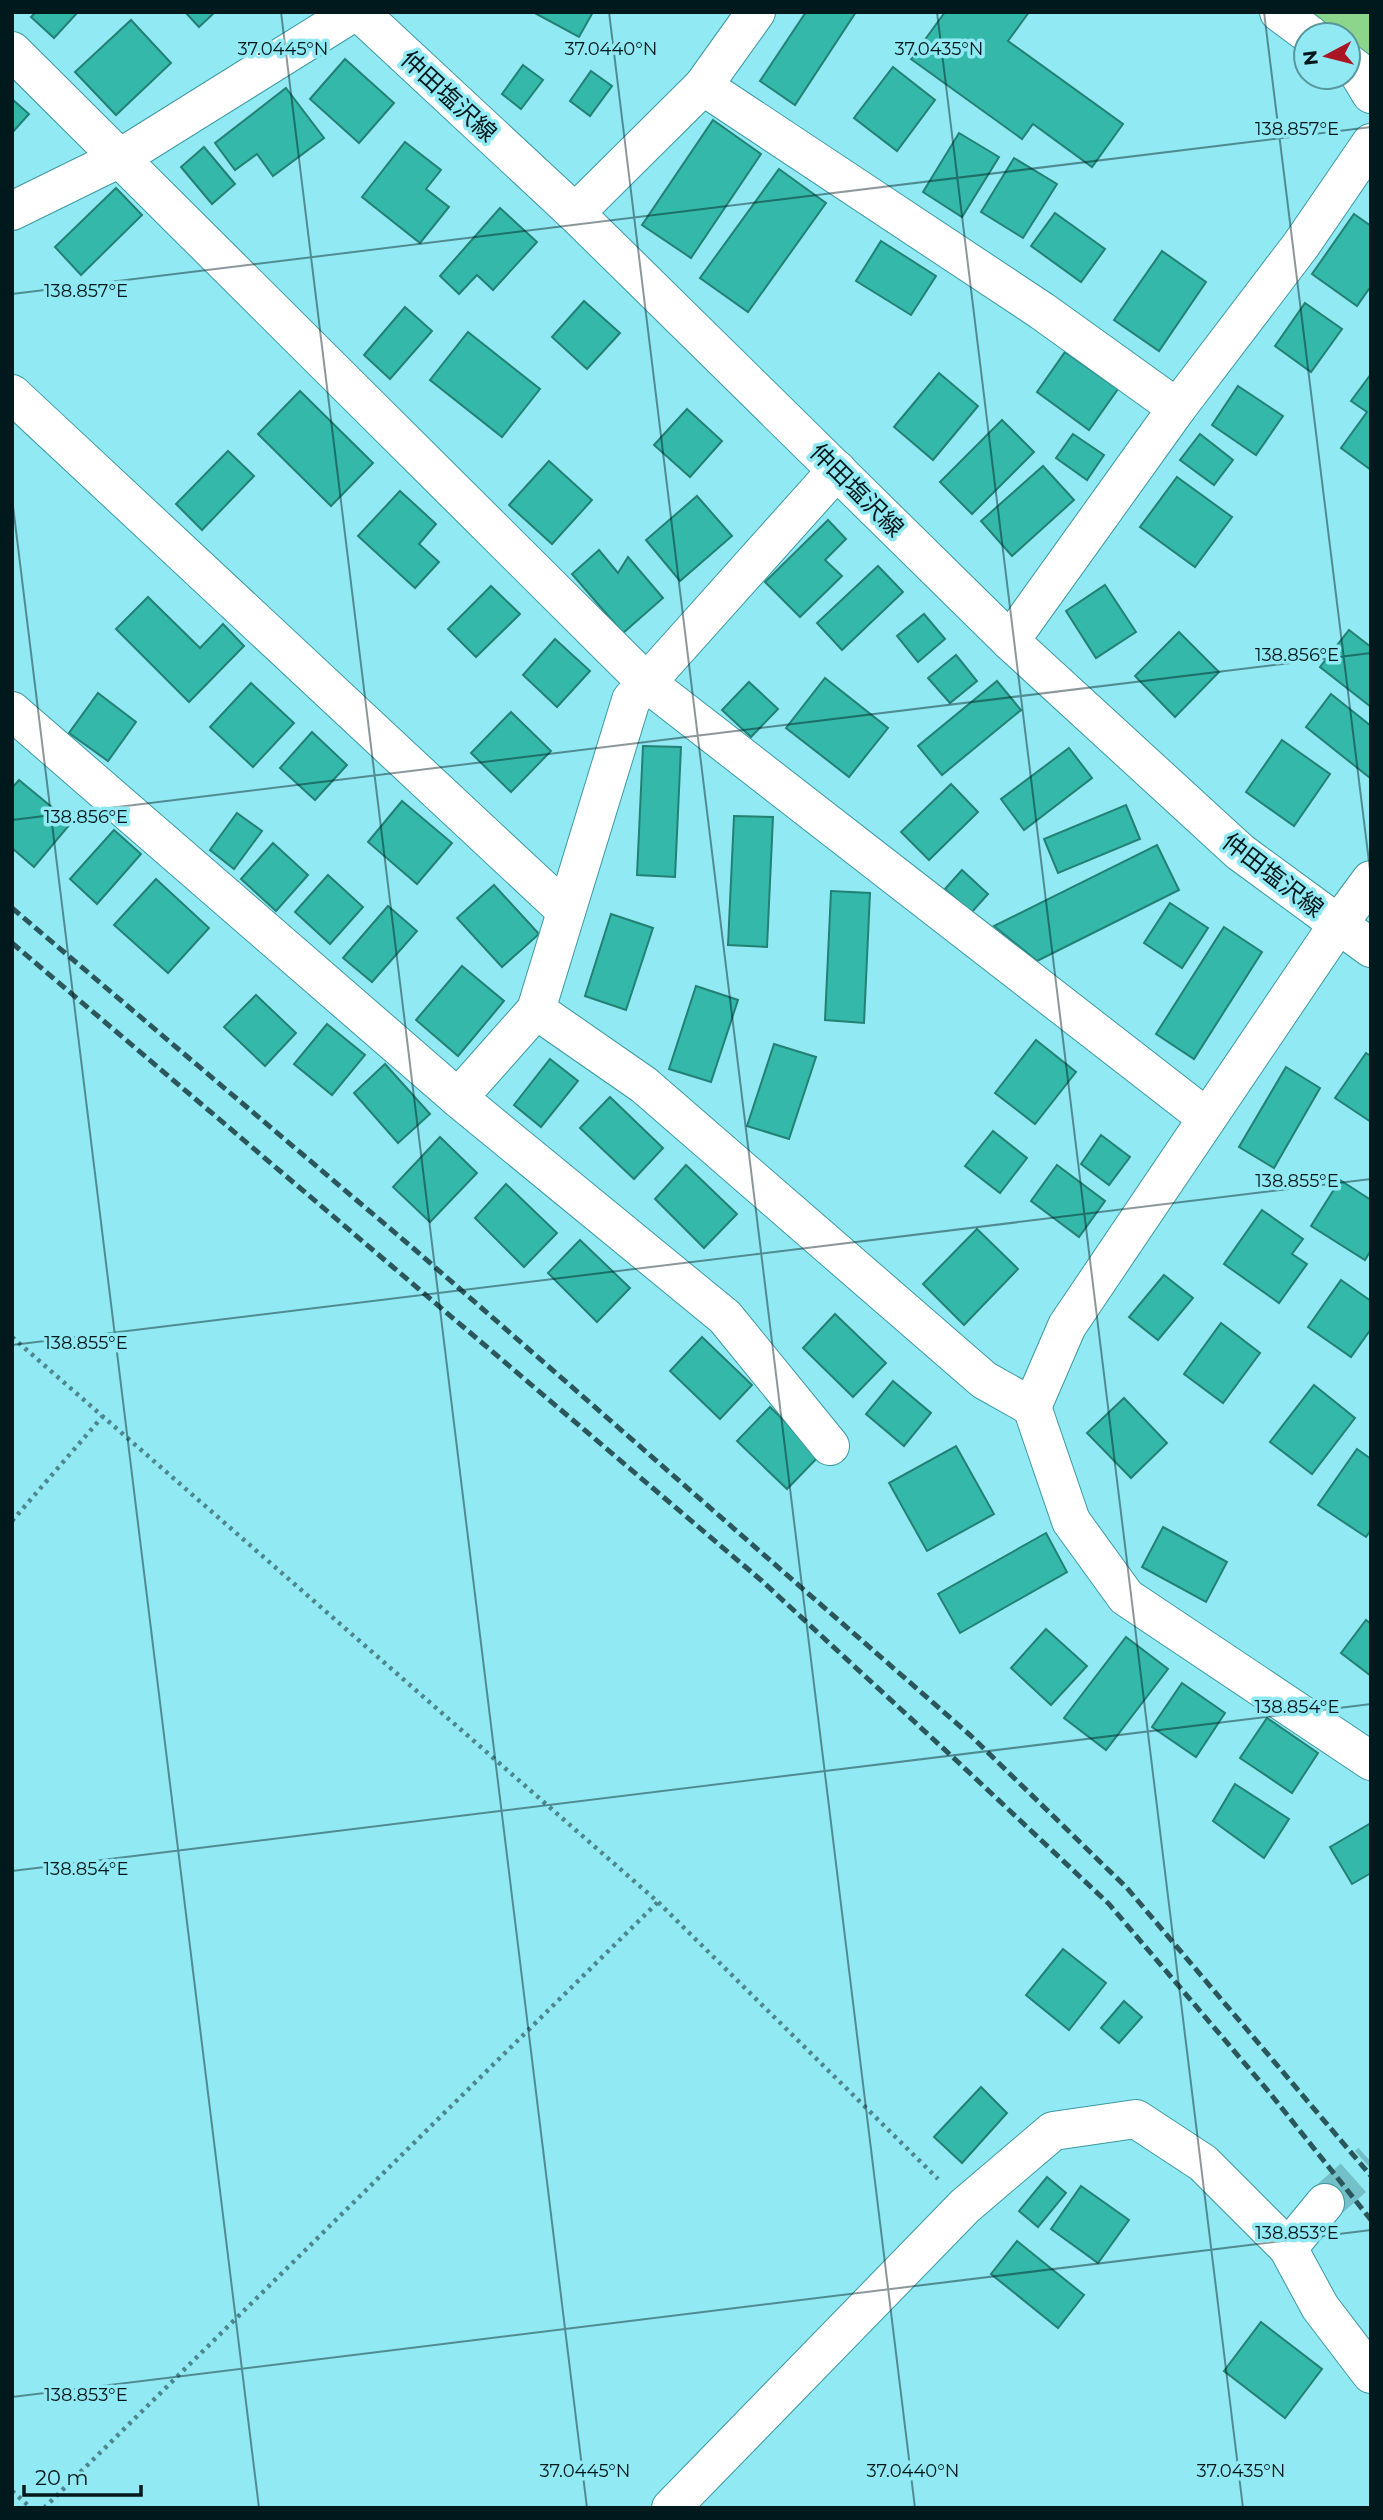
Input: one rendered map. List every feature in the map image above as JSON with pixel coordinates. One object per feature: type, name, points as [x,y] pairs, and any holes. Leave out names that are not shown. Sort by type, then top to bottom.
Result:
[{"type":"street","points":[[12,211],[120,158],[354,12]]},
{"type":"street","name":"仲田塩沢線","points":[[359,12],[575,213],[1010,641],[1240,852],[1337,926],[1371,948]]},
{"type":"street","points":[[575,213],[703,86],[756,12]]},
{"type":"street","points":[[12,51],[647,683],[1207,1118]]},
{"type":"street","points":[[703,86],[1042,311],[1177,408]]},
{"type":"street","points":[[1010,641],[1177,408],[1301,245],[1371,143]]},
{"type":"street","points":[[12,394],[566,911]]},
{"type":"street","points":[[458,1098],[536,1010],[631,700],[837,470]]},
{"type":"street","points":[[12,711],[458,1098],[725,1317],[830,1446]]},
{"type":"street","points":[[1032,1407],[1067,1326],[1337,926],[1371,880]]},
{"type":"street","points":[[536,1010],[645,1085],[984,1380],[1032,1407],[1071,1521],[1126,1597],[1371,1761]]},
{"type":"street","points":[[671,2508],[965,2206],[1053,2131],[1136,2119],[1203,2164],[1288,2248],[1320,2307],[1371,2374]]},
{"type":"street","points":[[1288,2248],[1325,2203]]},
{"type":"path","points":[[12,1337],[658,1902],[965,2206]]},
{"type":"path","points":[[12,1521],[103,1416]]},
{"type":"path","points":[[44,2508],[658,1902]]},
{"type":"path","points":[[12,2491],[31,2508]]},
{"type":"green space","points":[[1279,12],[1371,12],[1371,51],[1362,62],[1362,21],[1292,22]]},
{"type":"building","points":[[36,12],[78,12],[54,38],[31,17]]},
{"type":"building","points":[[185,12],[215,12],[199,27]]},
{"type":"building","points":[[533,12],[593,12],[579,37]]},
{"type":"building","points":[[806,12],[856,12],[795,105],[760,81]]},
{"type":"building","points":[[945,12],[1029,12],[1008,41],[1123,124],[1092,167],[1033,124],[1022,139],[911,59]]},
{"type":"building","points":[[131,20],[171,63],[116,115],[75,72]]},
{"type":"building","points":[[345,59],[394,103],[359,143],[310,99]]},
{"type":"building","points":[[523,65],[543,80],[521,109],[502,94]]},
{"type":"building","points":[[893,67],[935,100],[897,151],[854,118]]},
{"type":"building","points":[[591,71],[612,86],[590,116],[570,101]]},
{"type":"building","points":[[286,88],[324,138],[273,176],[257,154],[235,170],[215,143]]},
{"type":"building","points":[[12,99],[29,114],[12,133]]},
{"type":"building","points":[[713,120],[761,154],[691,258],[642,225]]},
{"type":"building","points":[[959,133],[999,157],[962,217],[923,192]]},
{"type":"building","points":[[405,142],[441,170],[426,189],[449,207],[420,243],[362,197]]},
{"type":"building","points":[[204,147],[235,184],[212,204],[181,167]]},
{"type":"building","points":[[1014,158],[1057,184],[1023,238],[981,212]]},
{"type":"building","points":[[779,169],[826,203],[748,312],[700,278]]},
{"type":"building","points":[[116,188],[142,215],[81,275],[55,247]]},
{"type":"building","points":[[500,208],[537,242],[493,290],[477,275],[459,294],[440,276]]},
{"type":"building","points":[[1055,213],[1105,249],[1081,282],[1031,246]]},
{"type":"building","points":[[1354,214],[1371,226],[1371,286],[1357,306],[1312,274]]},
{"type":"building","points":[[881,241],[936,276],[911,315],[856,281]]},
{"type":"building","points":[[1162,251],[1206,282],[1159,351],[1114,320]]},
{"type":"building","points":[[584,301],[620,333],[587,369],[552,337]]},
{"type":"building","points":[[1305,303],[1342,329],[1311,372],[1275,346]]},
{"type":"building","points":[[405,307],[432,331],[390,379],[364,355]]},
{"type":"building","points":[[468,332],[540,389],[502,437],[430,380]]},
{"type":"building","points":[[1065,352],[1118,389],[1089,430],[1037,392]]},
{"type":"building","points":[[939,373],[978,406],[933,460],[894,427]]},
{"type":"building","points":[[1371,374],[1371,470],[1341,448],[1367,412],[1351,401]]},
{"type":"building","points":[[1238,386],[1283,416],[1256,455],[1212,425]]},
{"type":"building","points":[[300,391],[373,463],[331,506],[258,434]]},
{"type":"building","points":[[687,409],[722,441],[690,477],[654,445]]},
{"type":"building","points":[[1002,420],[1034,452],[972,514],[940,482]]},
{"type":"building","points":[[1073,434],[1104,455],[1087,480],[1056,458]]},
{"type":"building","points":[[1200,434],[1233,460],[1214,485],[1180,460]]},
{"type":"building","points":[[228,451],[254,476],[202,530],[176,504]]},
{"type":"building","points":[[549,461],[592,500],[552,544],[509,505]]},
{"type":"building","points":[[1043,466],[1074,500],[1012,556],[981,521]]},
{"type":"building","points":[[1177,477],[1232,517],[1195,567],[1140,527]]},
{"type":"building","points":[[400,491],[436,524],[419,544],[439,562],[415,588],[358,536]]},
{"type":"building","points":[[697,496],[732,536],[680,581],[646,540]]},
{"type":"building","points":[[828,520],[846,539],[825,560],[842,576],[800,617],[765,582]]},
{"type":"building","points":[[599,550],[618,573],[628,557],[663,598],[623,633],[572,574]]},
{"type":"building","points":[[878,566],[903,592],[842,650],[817,623]]},
{"type":"building","points":[[1105,585],[1136,632],[1096,658],[1066,611]]},
{"type":"building","points":[[491,586],[520,614],[476,657],[448,629]]},
{"type":"building","points":[[148,597],[200,648],[223,624],[244,646],[189,702],[116,629]]},
{"type":"building","points":[[924,614],[945,639],[918,662],[897,636]]},
{"type":"building","points":[[1349,630],[1371,647],[1371,707],[1320,667]]},
{"type":"building","points":[[1179,632],[1219,672],[1175,717],[1135,676]]},
{"type":"building","points":[[555,639],[590,671],[557,707],[523,675]]},
{"type":"building","points":[[956,655],[977,681],[950,703],[928,678]]},
{"type":"building","points":[[825,678],[888,728],[849,777],[786,728]]},
{"type":"building","points":[[997,681],[1021,710],[942,775],[918,746]]},
{"type":"building","points":[[749,682],[778,709],[751,737],[722,710]]},
{"type":"building","points":[[251,683],[294,723],[253,767],[210,727]]},
{"type":"building","points":[[98,693],[136,722],[108,761],[69,733]]},
{"type":"building","points":[[1331,694],[1371,726],[1370,778],[1306,727]]},
{"type":"building","points":[[511,712],[551,751],[511,792],[471,753]]},
{"type":"building","points":[[312,732],[347,765],[315,800],[280,768]]},
{"type":"building","points":[[1282,740],[1330,774],[1294,826],[1246,792]]},
{"type":"building","points":[[643,746],[681,747],[675,877],[637,875]]},
{"type":"building","points":[[1069,748],[1092,778],[1024,830],[1001,799]]},
{"type":"building","points":[[19,780],[71,823],[34,867],[12,848],[12,788]]},
{"type":"building","points":[[951,784],[978,812],[929,860],[901,832]]},
{"type":"building","points":[[402,801],[452,843],[417,884],[368,842]]},
{"type":"building","points":[[1126,805],[1140,839],[1058,873],[1044,839]]},
{"type":"building","points":[[237,813],[262,831],[234,869],[210,850]]},
{"type":"building","points":[[734,816],[773,817],[767,947],[728,945]]},
{"type":"building","points":[[114,830],[141,854],[97,904],[70,879]]},
{"type":"building","points":[[273,843],[308,875],[276,911],[241,879]]},
{"type":"building","points":[[1157,845],[1179,890],[1037,961],[994,926]]},
{"type":"building","points":[[962,870],[988,894],[971,913],[945,889]]},
{"type":"building","points":[[328,875],[363,907],[330,944],[295,912]]},
{"type":"building","points":[[156,879],[209,928],[168,973],[114,925]]},
{"type":"building","points":[[494,885],[539,934],[502,967],[457,918]]},
{"type":"building","points":[[831,891],[870,893],[864,1023],[825,1020]]},
{"type":"building","points":[[1170,903],[1208,928],[1182,968],[1144,943]]},
{"type":"building","points":[[388,906],[417,931],[372,982],[343,958]]},
{"type":"building","points":[[611,914],[653,928],[626,1010],[585,996]]},
{"type":"building","points":[[1224,927],[1262,952],[1194,1059],[1156,1034]]},
{"type":"building","points":[[462,966],[504,1001],[458,1056],[416,1020]]},
{"type":"building","points":[[696,986],[738,1000],[711,1082],[669,1069]]},
{"type":"building","points":[[256,995],[296,1033],[265,1066],[224,1027]]},
{"type":"building","points":[[327,1024],[365,1055],[332,1095],[294,1064]]},
{"type":"building","points":[[1036,1040],[1076,1072],[1035,1124],[995,1093]]},
{"type":"building","points":[[774,1044],[816,1057],[789,1139],[747,1126]]},
{"type":"building","points":[[1366,1053],[1371,1056],[1371,1122],[1335,1098]]},
{"type":"building","points":[[550,1059],[578,1081],[541,1127],[514,1105]]},
{"type":"building","points":[[385,1064],[430,1114],[398,1143],[354,1093]]},
{"type":"building","points":[[1286,1067],[1320,1088],[1274,1168],[1239,1147]]},
{"type":"building","points":[[610,1097],[663,1148],[634,1179],[580,1128]]},
{"type":"building","points":[[993,1131],[1027,1158],[1000,1193],[965,1166]]},
{"type":"building","points":[[1101,1135],[1130,1157],[1109,1185],[1081,1164]]},
{"type":"building","points":[[440,1137],[477,1173],[430,1222],[393,1187]]},
{"type":"building","points":[[686,1165],[737,1214],[704,1248],[655,1199]]},
{"type":"building","points":[[1057,1165],[1105,1201],[1079,1237],[1031,1201]]},
{"type":"building","points":[[1340,1180],[1371,1200],[1371,1250],[1365,1260],[1311,1226]]},
{"type":"building","points":[[506,1184],[557,1233],[524,1267],[475,1218]]},
{"type":"building","points":[[1262,1210],[1303,1239],[1292,1254],[1307,1264],[1279,1303],[1224,1264]]},
{"type":"building","points":[[977,1229],[1018,1269],[964,1325],[923,1284]]},
{"type":"building","points":[[580,1240],[630,1288],[597,1322],[548,1273]]},
{"type":"building","points":[[1164,1275],[1193,1298],[1158,1340],[1129,1317]]},
{"type":"building","points":[[1341,1280],[1371,1301],[1371,1329],[1351,1357],[1308,1327]]},
{"type":"building","points":[[835,1314],[886,1363],[853,1397],[803,1348]]},
{"type":"building","points":[[1221,1323],[1260,1353],[1223,1403],[1184,1374]]},
{"type":"building","points":[[702,1337],[752,1385],[720,1419],[670,1371]]},
{"type":"building","points":[[893,1381],[931,1413],[904,1446],[866,1414]]},
{"type":"building","points":[[1314,1385],[1355,1418],[1312,1474],[1270,1442]]},
{"type":"building","points":[[1124,1398],[1167,1443],[1131,1478],[1087,1433]]},
{"type":"building","points":[[770,1407],[820,1455],[787,1489],[737,1441]]},
{"type":"building","points":[[956,1446],[994,1514],[927,1551],[889,1483]]},
{"type":"building","points":[[1357,1449],[1371,1459],[1371,1530],[1366,1537],[1318,1505]]},
{"type":"building","points":[[1163,1527],[1227,1562],[1206,1602],[1142,1567]]},
{"type":"building","points":[[1046,1533],[1067,1572],[960,1633],[938,1594]]},
{"type":"building","points":[[1366,1620],[1371,1624],[1371,1676],[1341,1653]]},
{"type":"building","points":[[1046,1629],[1087,1666],[1051,1705],[1011,1668]]},
{"type":"building","points":[[1126,1637],[1168,1669],[1106,1750],[1064,1718]]},
{"type":"building","points":[[1182,1683],[1225,1713],[1196,1757],[1152,1727]]},
{"type":"building","points":[[1267,1718],[1318,1753],[1292,1793],[1240,1758]]},
{"type":"building","points":[[1235,1784],[1289,1819],[1264,1858],[1213,1821]]},
{"type":"building","points":[[1371,1823],[1371,1873],[1352,1884],[1330,1847]]},
{"type":"building","points":[[1063,1949],[1106,1983],[1069,2030],[1026,1995]]},
{"type":"building","points":[[1124,2001],[1142,2017],[1119,2043],[1101,2028]]},
{"type":"building","points":[[981,2087],[1007,2113],[962,2163],[934,2137]]},
{"type":"building","points":[[1047,2177],[1066,2193],[1038,2227],[1019,2211]]},
{"type":"building","points":[[1081,2186],[1129,2220],[1098,2263],[1051,2229]]},
{"type":"building","points":[[1017,2241],[1084,2295],[1058,2328],[991,2274]]},
{"type":"building","points":[[1261,2322],[1322,2369],[1285,2418],[1224,2371]]},
{"type":"tunnel","points":[[1325,2203],[1371,2162]]},
{"type":"railway","points":[[12,908],[413,1248],[970,1735],[1127,1888],[1371,2176]]},
{"type":"railway","points":[[12,943],[762,1581],[958,1762],[1109,1904],[1269,2092],[1371,2220]]}]
